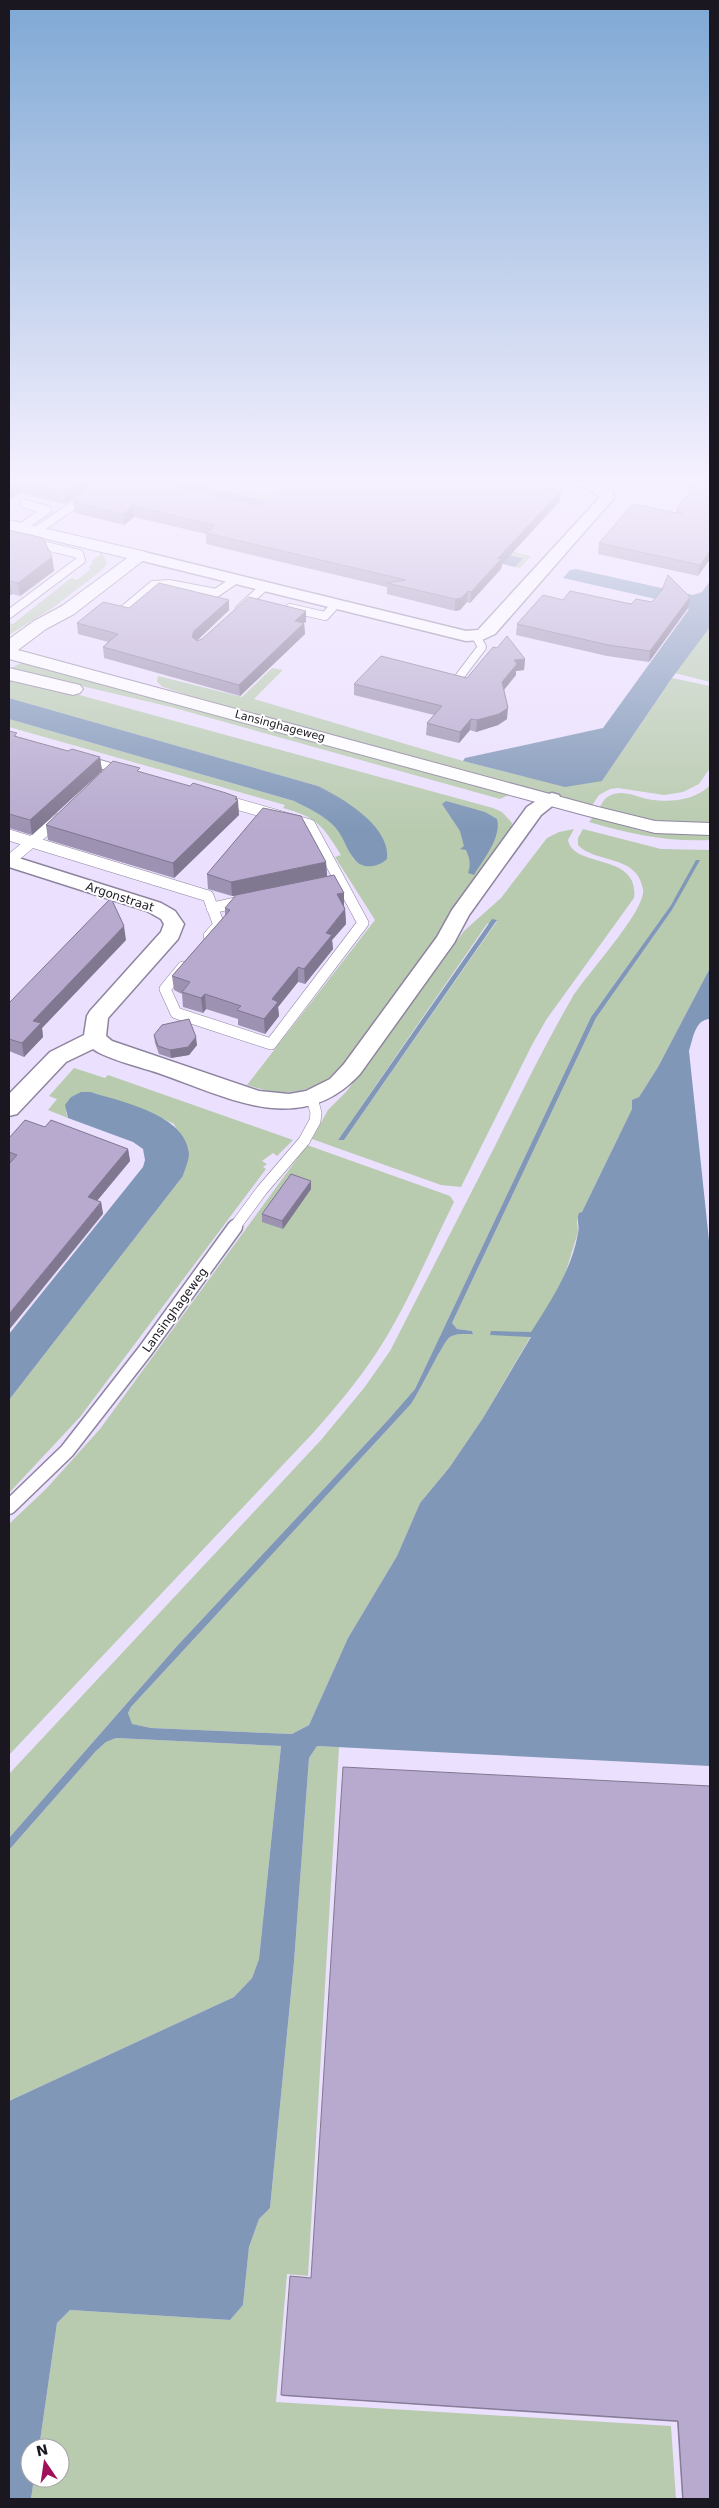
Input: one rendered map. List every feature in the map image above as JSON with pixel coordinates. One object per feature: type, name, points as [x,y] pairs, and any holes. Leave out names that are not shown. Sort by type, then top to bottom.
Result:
[{"type":"street","points":[[12,655],[57,628],[68,610],[87,596]]},
{"type":"street","points":[[282,596],[336,604],[471,636],[489,631],[520,596]]},
{"type":"street","name":"Lansinghageweg","points":[[12,655],[546,809]]},
{"type":"street","name":"Lansinghageweg","points":[[9,674],[546,809]]},
{"type":"street","points":[[546,809],[655,826],[710,829]]},
{"type":"street","points":[[546,809],[641,841],[686,846],[710,845]]},
{"type":"street","points":[[9,1108],[58,1057],[95,1039],[104,1046],[258,1099],[289,1102],[312,1098],[333,1088],[352,1069],[447,938],[486,904],[546,809]]},
{"type":"street","name":"Argonstraat","points":[[9,861],[154,907],[168,915],[174,924],[171,934],[98,1016],[95,1039]]},
{"type":"lane","points":[[9,614],[33,596]]},
{"type":"lane","points":[[122,611],[140,596]]},
{"type":"lane","points":[[232,616],[255,596]]},
{"type":"lane","points":[[251,598],[255,596]]},
{"type":"lane","points":[[279,605],[325,616],[336,604]]},
{"type":"lane","points":[[460,676],[482,647],[471,636]]},
{"type":"lane","points":[[76,757],[111,772],[133,774]]},
{"type":"lane","points":[[189,960],[165,989],[176,1013],[271,1044],[363,923],[336,882],[310,825],[217,798]]},
{"type":"lane","points":[[9,861],[34,843],[70,809]]},
{"type":"lane","points":[[9,835],[208,896],[219,925],[201,946]]},
{"type":"lane","points":[[212,908],[258,898]]},
{"type":"lane","name":"Lansinghageweg","points":[[9,1507],[67,1451],[145,1351],[262,1190],[304,1141],[315,1120],[316,1113],[312,1098]]},
{"type":"green space","points":[[48,596],[68,596],[9,635],[9,623],[13,624]]},
{"type":"green space","points":[[710,627],[710,682],[675,673]]},
{"type":"green space","points":[[23,662],[511,794],[500,799],[171,707],[9,669]]},
{"type":"green space","points":[[272,668],[283,670],[254,699],[463,761],[526,777],[602,781],[672,678],[710,686],[710,768],[699,784],[683,792],[664,795],[618,788],[610,789],[599,795],[591,807],[224,707],[163,687],[157,682],[158,676],[242,697]]},
{"type":"green space","points":[[9,678],[76,694],[493,808],[502,812],[512,823],[510,836],[338,1070],[328,1079],[306,1089],[283,1092],[259,1089],[247,1085],[375,920],[335,857],[341,855],[335,845],[324,830],[312,819],[283,808],[285,805],[9,727],[9,719],[294,801],[326,819],[337,828],[350,854],[356,861],[365,866],[372,866],[384,861],[385,850],[381,839],[363,817],[339,798],[318,786],[9,698]]},
{"type":"green space","points":[[710,785],[710,822],[664,823],[599,808],[606,798],[618,793],[647,799],[672,801],[689,798]]},
{"type":"green space","points":[[593,817],[646,832],[710,834],[710,840],[678,840],[634,833],[589,822]]},
{"type":"green space","points":[[574,829],[568,840],[573,849],[581,855],[617,867],[627,874],[633,883],[634,898],[546,1020],[461,1187],[441,1185],[312,1139],[328,1110],[346,1092],[464,931],[501,898],[547,838],[559,832]],"holes":[[[497,921],[344,1140],[338,1140],[487,924]]]},
{"type":"green space","points":[[583,829],[661,849],[710,850],[710,968],[658,1067],[639,1097],[632,1103],[632,1109],[582,1212],[579,1214],[577,1221],[578,1232],[563,1281],[483,1418],[449,1468],[420,1503],[397,1556],[348,1638],[309,1725],[292,1734],[151,1728],[131,1724],[128,1713],[131,1707],[411,1404],[447,1340],[455,1335],[473,1333],[472,1331],[457,1329],[452,1323],[596,1018],[672,910],[699,860],[671,905],[591,1017],[415,1389],[177,1646],[9,1838],[9,1774],[321,1440],[364,1388],[390,1351],[532,1071],[572,998],[626,927],[642,899],[643,889],[639,878],[633,870],[625,865],[586,851],[578,845],[578,838]]},
{"type":"green space","points":[[74,1068],[105,1078],[108,1075],[293,1140],[277,1156],[273,1153],[262,1161],[267,1164],[263,1167],[266,1169],[80,1417],[9,1493],[9,1400],[183,1176],[189,1155],[174,1124],[150,1112],[91,1092],[82,1092],[71,1097],[66,1113],[68,1118],[48,1110],[57,1099],[49,1096]]},
{"type":"green space","points":[[307,1145],[450,1196],[454,1202],[398,1316],[377,1352],[354,1384],[313,1433],[9,1755],[9,1524],[46,1489],[100,1429]]},
{"type":"green space","points":[[116,1738],[281,1746],[259,1959],[252,1978],[234,1997],[9,2101],[9,1850],[96,1751],[106,1742]]},
{"type":"green space","points":[[317,1746],[339,1747],[308,2276],[287,2274],[276,2402],[671,2426],[676,2499],[31,2499],[33,2488],[70,2488],[70,2438],[40,2438],[57,2323],[70,2310],[230,2320],[243,2305],[249,2247],[259,2219],[270,2208],[294,1962],[309,1758]]},
{"type":"water","points":[[643,596],[710,596],[710,627],[672,678],[602,781],[565,787],[463,761],[465,758],[603,728],[689,609],[678,604]]},
{"type":"water","points":[[9,698],[318,786],[351,806],[373,825],[381,835],[386,847],[387,859],[380,864],[371,866],[358,863],[330,822],[294,801],[9,719]]},
{"type":"water","points":[[446,801],[485,812],[497,819],[498,826],[494,841],[474,875],[468,873],[470,865],[468,856],[466,850],[460,849],[464,846],[460,831],[442,804]]},
{"type":"water","points":[[696,860],[700,860],[672,910],[596,1018],[452,1323],[457,1329],[472,1331],[473,1334],[455,1335],[447,1340],[411,1404],[131,1707],[128,1713],[132,1724],[151,1728],[292,1734],[309,1725],[348,1638],[397,1556],[420,1503],[449,1468],[483,1418],[531,1337],[490,1335],[491,1331],[531,1332],[546,1309],[571,1259],[578,1230],[579,1213],[582,1212],[632,1109],[632,1100],[639,1097],[658,1067],[710,968],[710,1019],[701,1022],[698,1026],[689,1051],[710,1250],[710,1766],[317,1746],[309,1758],[294,1962],[270,2208],[259,2219],[249,2247],[243,2305],[230,2320],[70,2310],[57,2323],[40,2438],[20,2438],[20,2488],[33,2488],[31,2499],[9,2499],[9,2101],[234,1997],[252,1978],[259,1959],[281,1746],[116,1738],[106,1742],[96,1751],[9,1850],[9,1838],[177,1646],[415,1389],[591,1017],[671,905]]},
{"type":"water","points":[[492,919],[497,920],[344,1140],[338,1140]]},
{"type":"water","points":[[81,1092],[91,1092],[134,1105],[165,1119],[177,1129],[185,1140],[189,1154],[188,1159],[183,1176],[9,1400],[9,1334],[143,1167],[145,1160],[143,1149],[133,1142],[68,1118],[65,1105],[71,1097]]},
{"type":"building","points":[[143,596],[213,596],[229,600],[194,631],[192,637],[197,641],[202,639],[249,597],[306,611],[295,621],[304,623],[239,685],[103,647],[118,634],[77,623],[103,602],[129,608]]},
{"type":"building","points":[[442,596],[463,596],[455,599]]},
{"type":"building","points":[[542,596],[563,600],[566,596],[594,596],[631,604],[636,599],[652,602],[657,596],[690,597],[650,651],[608,645],[517,624]]},
{"type":"building","points":[[507,636],[525,659],[514,660],[517,664],[502,682],[508,708],[499,714],[477,720],[471,719],[460,732],[427,723],[442,706],[354,684],[381,656],[467,678],[493,647],[497,648]]},
{"type":"building","points":[[9,731],[17,733],[14,736],[68,751],[72,749],[100,757],[30,820],[9,814]]},
{"type":"building","points":[[113,761],[140,768],[137,771],[190,786],[193,783],[226,793],[237,797],[235,799],[238,800],[173,863],[46,825]]},
{"type":"building","points":[[263,808],[301,816],[326,862],[231,882],[207,874]]},
{"type":"building","points":[[334,875],[344,893],[337,894],[345,909],[326,933],[332,935],[304,969],[298,967],[272,999],[278,1002],[264,1019],[237,1010],[241,1006],[205,994],[201,998],[182,992],[190,982],[172,976],[230,910],[225,908],[236,895]]},
{"type":"building","points":[[111,898],[124,926],[33,1021],[41,1023],[22,1043],[9,1039],[9,1003]]},
{"type":"building","points":[[189,1019],[196,1037],[188,1047],[170,1050],[158,1046],[154,1035],[162,1025]]},
{"type":"building","points":[[25,1120],[45,1127],[51,1120],[128,1149],[88,1197],[101,1202],[9,1314],[9,1164],[17,1155],[9,1152],[9,1138]]},
{"type":"building","points":[[291,1174],[311,1181],[282,1221],[262,1214]]},
{"type":"building","points":[[343,1767],[710,1786],[710,2499],[683,2499],[678,2421],[281,2395],[290,2276],[311,2278]]}]
